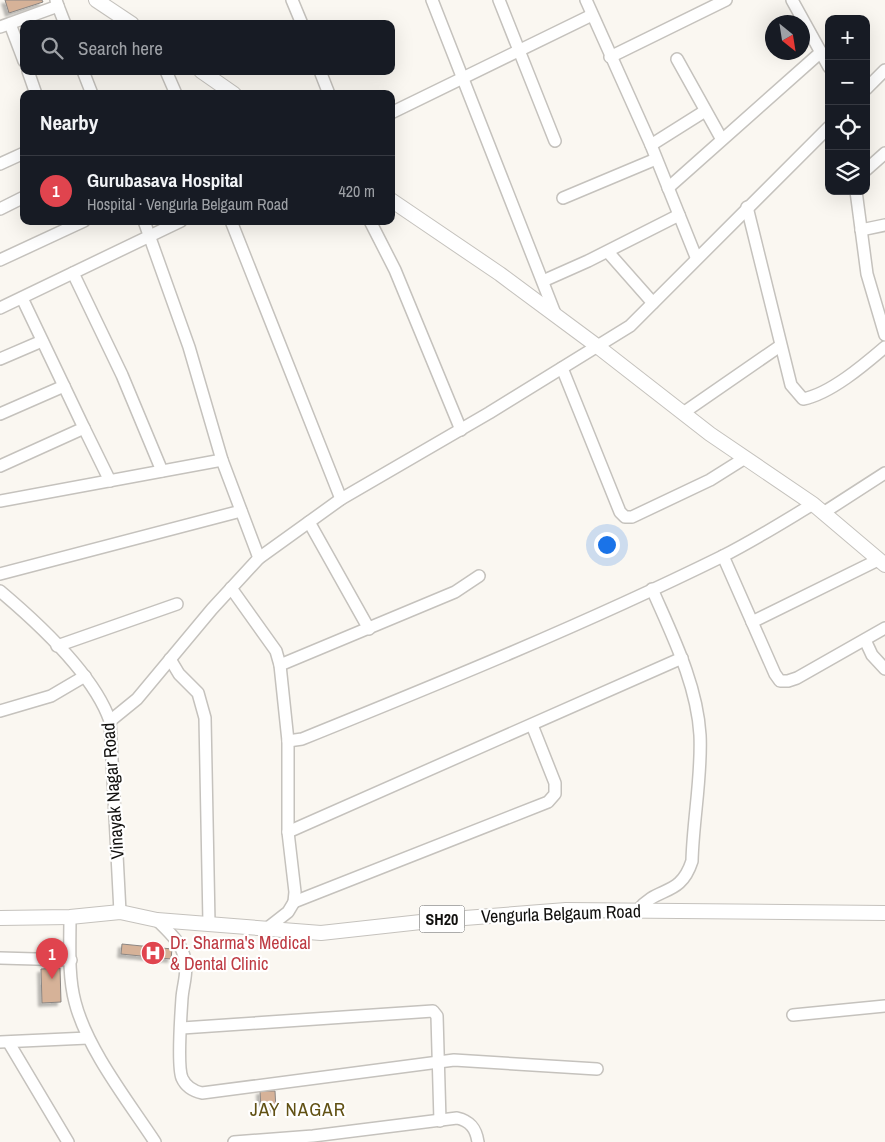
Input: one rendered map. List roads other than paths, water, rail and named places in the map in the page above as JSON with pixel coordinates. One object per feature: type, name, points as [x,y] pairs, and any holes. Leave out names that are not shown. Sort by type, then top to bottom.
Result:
[{"type":"main road","points":[[96,0],[126,20]]},
{"type":"main road","points":[[207,75],[228,90]]},
{"type":"main road","points":[[395,203],[556,316],[683,413],[818,508],[882,563]]},
{"type":"main road","name":"Vengurla Belgaum Road","points":[[0,918],[70,918],[120,912],[157,920],[321,933],[566,910],[885,913]]},
{"type":"street","points":[[292,0],[300,20]]},
{"type":"street","points":[[432,0],[556,316]]},
{"type":"street","points":[[499,0],[555,141]]},
{"type":"street","points":[[586,0],[651,145],[696,257]]},
{"type":"street","points":[[610,57],[726,0]]},
{"type":"street","points":[[792,0],[825,60]]},
{"type":"street","points":[[20,53],[5,25],[57,3],[63,20]]},
{"type":"street","points":[[395,111],[592,15]]},
{"type":"street","points":[[668,188],[721,138],[821,52]]},
{"type":"street","points":[[678,59],[721,138]]},
{"type":"street","points":[[870,85],[885,70]]},
{"type":"street","points":[[29,75],[35,90]]},
{"type":"street","points":[[85,75],[90,90]]},
{"type":"street","points":[[168,75],[174,90]]},
{"type":"street","points":[[322,75],[327,90]]},
{"type":"street","points":[[651,145],[705,111]]},
{"type":"street","points":[[110,721],[137,699],[231,588],[259,558],[341,500],[630,326],[696,257],[825,131]]},
{"type":"street","points":[[870,166],[885,153]]},
{"type":"street","points":[[0,164],[20,155]]},
{"type":"street","points":[[564,198],[656,158]]},
{"type":"street","points":[[857,195],[870,287],[885,335]]},
{"type":"street","points":[[0,209],[20,199]]},
{"type":"street","points":[[747,207],[791,385],[803,399],[819,394],[862,366],[885,347]]},
{"type":"street","points":[[543,281],[608,252],[679,215]]},
{"type":"street","points":[[0,260],[75,225]]},
{"type":"street","points":[[146,225],[189,347],[222,460],[259,558]]},
{"type":"street","points":[[0,308],[173,225]]},
{"type":"street","points":[[233,225],[341,500]]},
{"type":"street","points":[[372,225],[395,270],[460,430]]},
{"type":"street","points":[[861,230],[885,225]]},
{"type":"street","points":[[608,252],[653,303]]},
{"type":"street","points":[[74,273],[122,375],[162,471]]},
{"type":"street","points":[[22,298],[110,481]]},
{"type":"street","points":[[0,359],[42,341]]},
{"type":"street","points":[[683,413],[780,346]]},
{"type":"street","points":[[562,368],[620,512],[625,517],[632,517],[710,480],[745,458]]},
{"type":"street","points":[[0,414],[64,386]]},
{"type":"street","points":[[0,466],[84,428]]},
{"type":"street","points":[[0,501],[222,460]]},
{"type":"street","points":[[288,741],[302,739],[473,669],[652,589],[723,556],[885,474]]},
{"type":"street","points":[[0,574],[241,511]]},
{"type":"street","points":[[309,522],[369,629]]},
{"type":"street","points":[[723,556],[775,674],[780,681],[797,678],[885,628]]},
{"type":"street","points":[[752,622],[882,563]]},
{"type":"street","points":[[280,665],[455,592],[479,576]]},
{"type":"street","points":[[231,588],[276,651],[280,665],[288,741],[288,832],[295,892],[294,902],[288,912],[265,930]]},
{"type":"street","points":[[638,910],[645,901],[682,882],[687,876],[692,862],[700,736],[697,709],[682,658],[652,589]]},
{"type":"street","name":"Vinayak Nagar Road","points":[[0,592],[6,602],[57,646],[85,676],[101,700],[110,721],[120,912]]},
{"type":"street","points":[[57,646],[177,604]]},
{"type":"street","points":[[864,640],[872,655],[885,669]]},
{"type":"street","points":[[288,832],[682,658]]},
{"type":"street","points":[[170,659],[179,674],[198,693],[205,718],[209,924]]},
{"type":"street","points":[[0,711],[51,696],[85,676]]},
{"type":"street","points":[[294,902],[548,802],[555,794],[555,783],[532,725]]},
{"type":"street","points":[[70,918],[74,999],[88,1038],[155,1142]]},
{"type":"street","points":[[157,920],[180,945],[185,958],[180,1068],[187,1086],[194,1091],[202,1092],[470,1059],[597,1069]]},
{"type":"street","points":[[0,958],[71,960]]},
{"type":"street","points":[[793,1014],[885,1006]]},
{"type":"street","points":[[182,1028],[430,1010],[437,1016],[440,1121]]},
{"type":"street","points":[[68,1142],[4,1043],[88,1038]]},
{"type":"street","points":[[234,1142],[313,1139],[456,1118],[467,1120],[473,1126],[478,1142]]},
{"type":"place","name":"Dr. Sharma's Medical & Dental Clinic","points":[[153,953]]},
{"type":"place","name":"Gurubasava Hospital","points":[[52,979]]},
{"type":"district","name":"JAY NAGAR","points":[[298,1109]]}]
